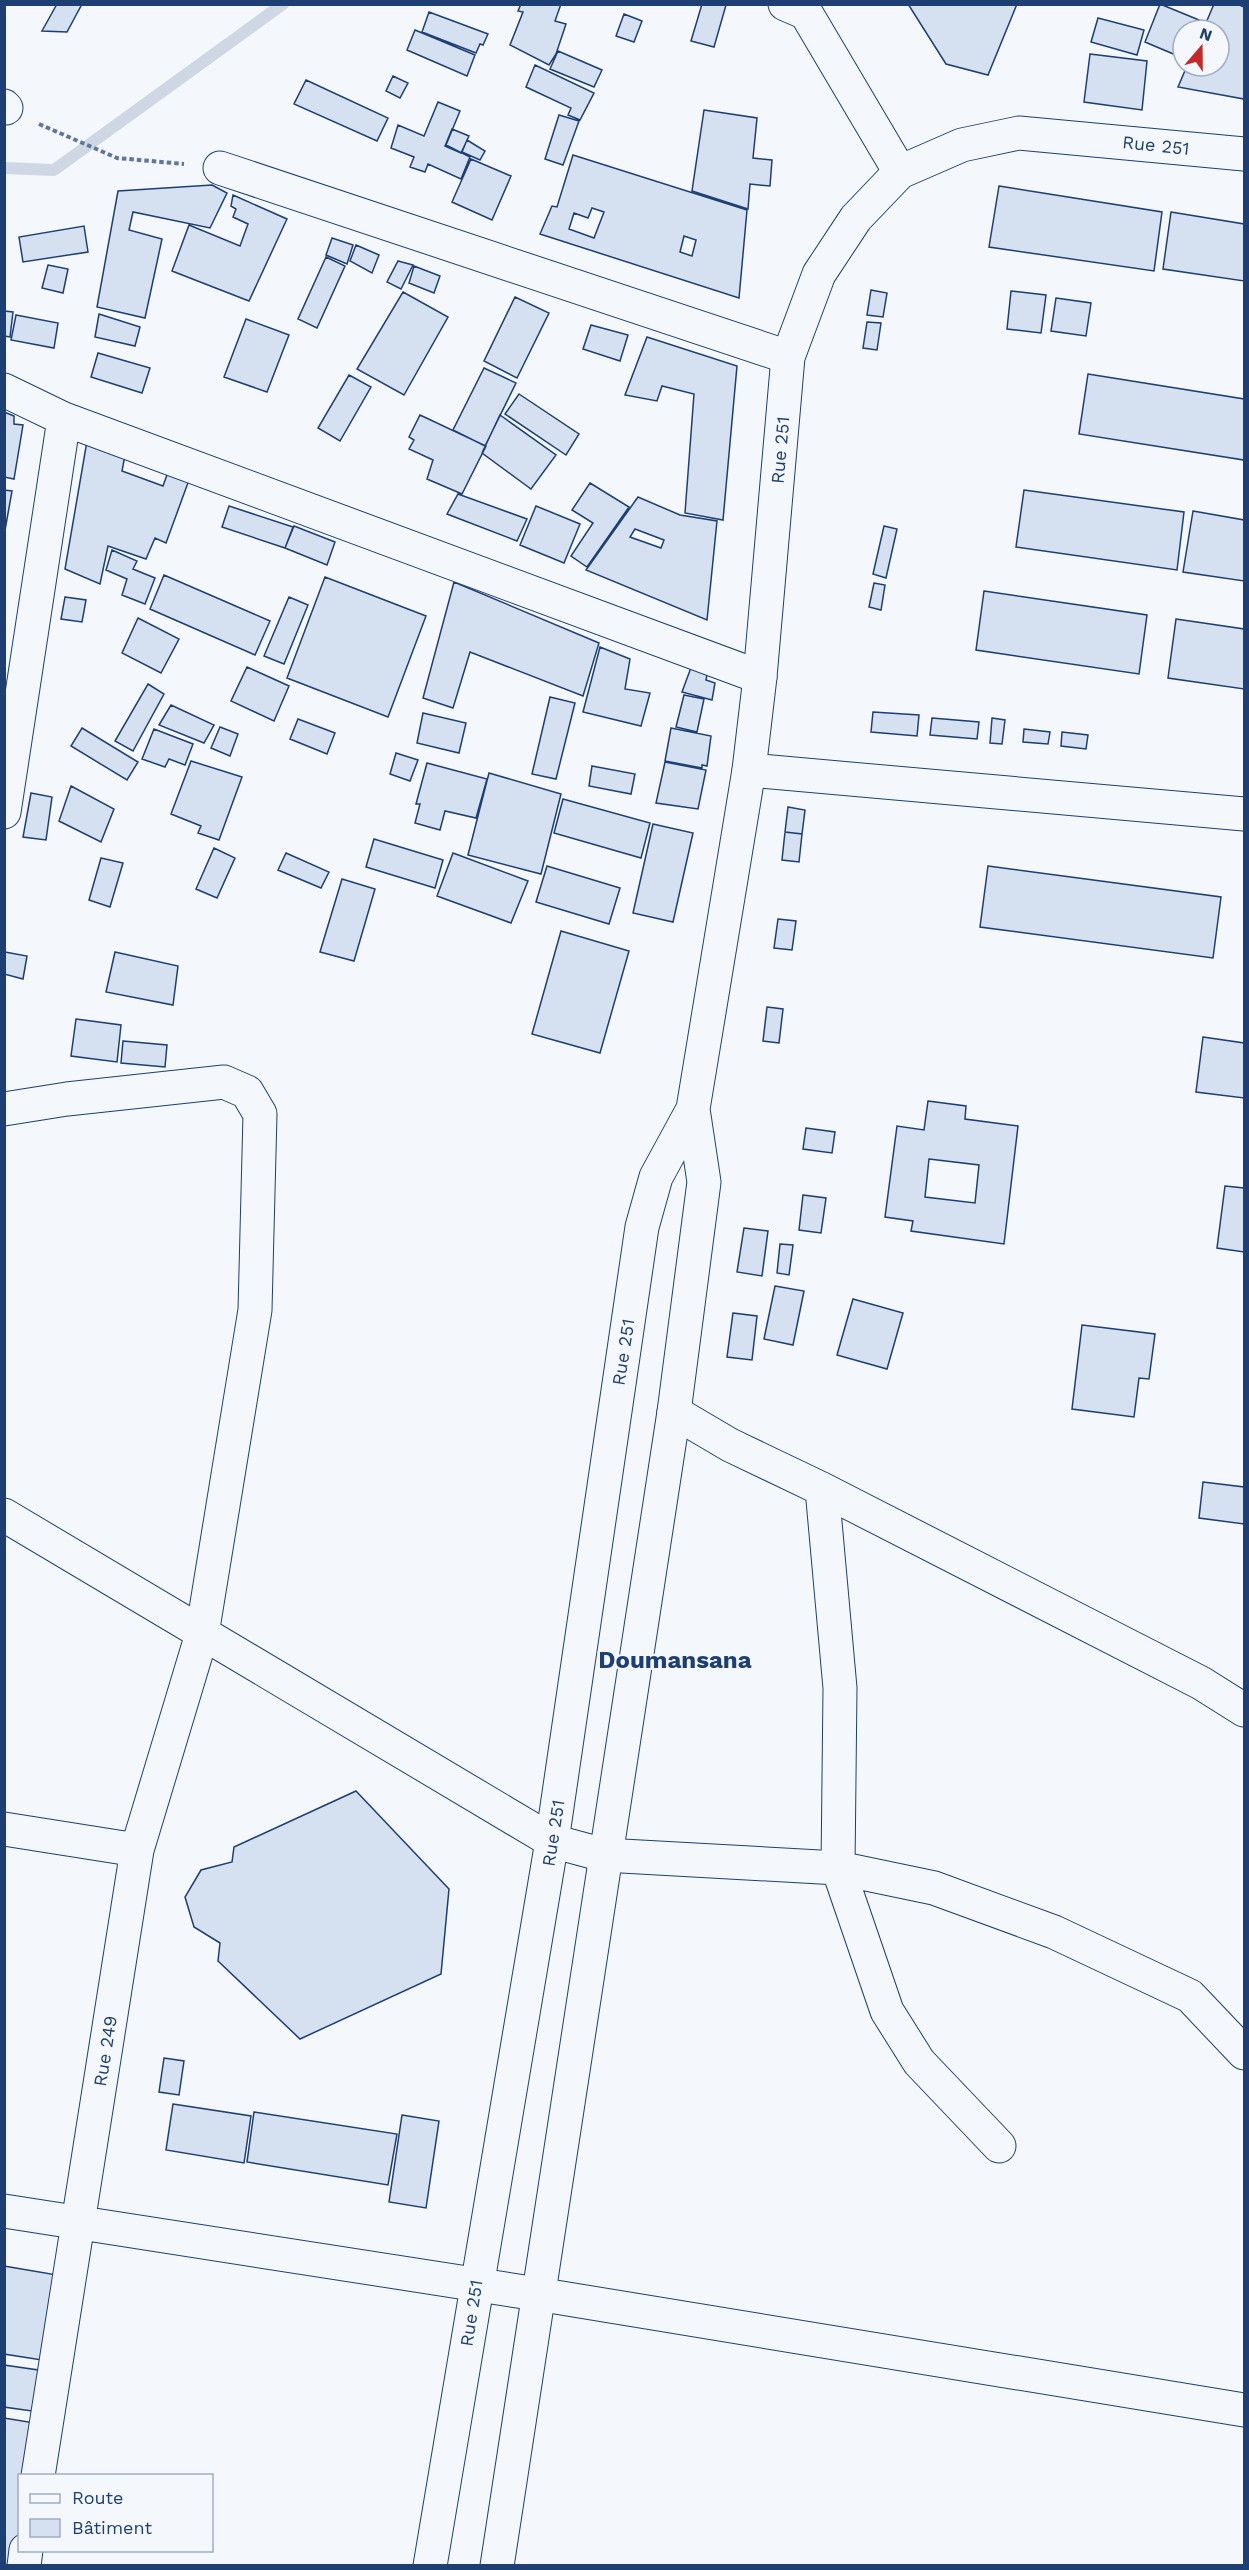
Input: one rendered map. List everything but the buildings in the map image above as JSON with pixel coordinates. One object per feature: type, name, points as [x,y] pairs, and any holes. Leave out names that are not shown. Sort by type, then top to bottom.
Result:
[{"type":"street","points":[[800,7],[900,172]]},
{"type":"street","name":"Rue 251","points":[[497,2565],[604,1855],[674,1412],[704,1182],[693,1109],[749,770],[760,677],[788,357],[819,274],[856,218],[900,172],[962,145],[1019,133],[1245,154]]},
{"type":"street","points":[[220,168],[788,357]]},
{"type":"street","points":[[4,390],[64,419],[760,677]]},
{"type":"street","points":[[4,813],[64,419]]},
{"type":"street","points":[[749,770],[1245,814]]},
{"type":"street","name":"Rue 249","points":[[4,1108],[224,1082],[247,1092],[260,1114],[255,1310],[202,1634],[138,1850],[38,2474]]},
{"type":"street","name":"Rue 251","points":[[430,2565],[552,1841],[642,1227],[656,1177],[693,1109]]},
{"type":"street","points":[[674,1412],[730,1445],[822,1489],[1201,1683],[1245,1710]]},
{"type":"street","points":[[822,1489],[840,1688],[838,1868],[887,2011],[919,2062],[999,2146]]},
{"type":"street","points":[[4,1515],[552,1841],[604,1855],[838,1868],[934,1888],[1054,1932],[1190,1996],[1245,2053]]},
{"type":"street","points":[[4,1828],[138,1850]]},
{"type":"street","points":[[4,2211],[476,2284],[1245,2410]]},
{"type":"path","points":[[44,126],[117,158],[220,168]]},
{"type":"waterway","points":[[4,168],[54,170],[283,4]]},
{"type":"district","name":"Doumansana","points":[[675,1660]]}]
